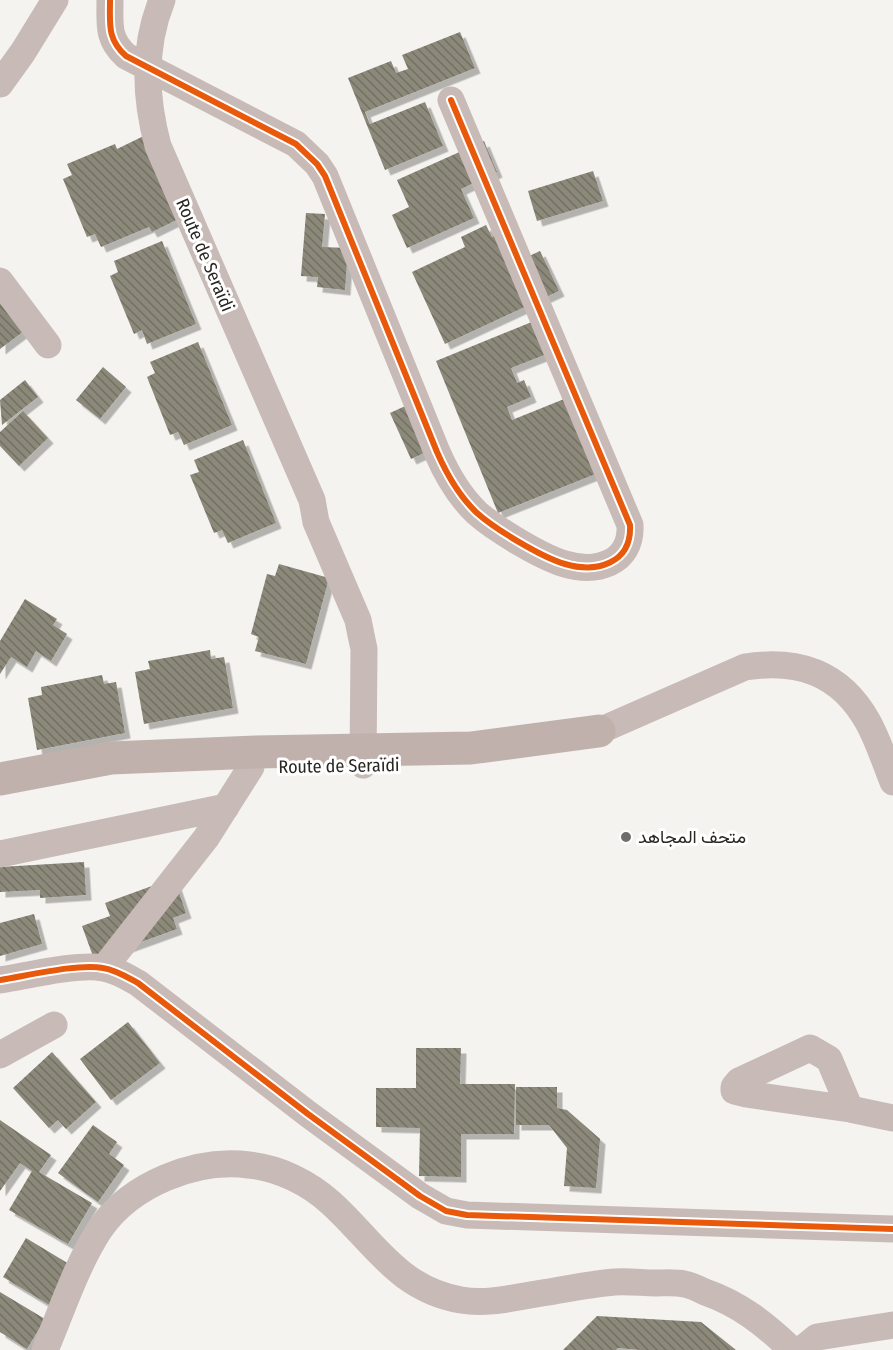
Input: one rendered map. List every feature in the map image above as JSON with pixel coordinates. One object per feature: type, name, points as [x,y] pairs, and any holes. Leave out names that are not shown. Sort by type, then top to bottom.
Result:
[{"type":"main road","name":"Route de Seraïdi","points":[[0,779],[105,759],[256,752],[471,763],[542,752],[599,731]]},
{"type":"main road","name":"Route de Seraïdi","points":[[74,765],[110,770],[252,767],[372,758]]},
{"type":"street","points":[[0,84],[55,0]]},
{"type":"street","points":[[110,0],[110,28],[112,40],[118,50],[148,68],[296,144],[317,164],[325,176],[440,460],[464,499],[492,525],[563,563],[574,566],[601,566],[610,563],[624,552],[628,543],[630,525],[452,100]]},
{"type":"street","name":"Route de Seraïdi","points":[[162,0],[151,38],[148,68],[148,97],[158,146],[312,500],[330,524],[373,618],[379,651],[372,758]]},
{"type":"street","points":[[0,281],[48,345]]},
{"type":"street","name":"Route de Seraïdi","points":[[599,731],[745,667],[769,664],[793,665],[817,673],[838,685],[855,702],[868,723],[893,782]]},
{"type":"street","points":[[104,968],[206,838],[252,767]]},
{"type":"street","points":[[0,854],[226,807]]},
{"type":"street","points":[[0,980],[88,966],[104,968],[138,983],[327,1128],[420,1196],[446,1211],[467,1215],[893,1229]]},
{"type":"street","points":[[0,1055],[54,1025]]},
{"type":"street","points":[[850,1109],[893,1118]]},
{"type":"street","points":[[45,1350],[83,1259],[101,1228],[125,1202],[155,1182],[189,1170],[219,1164],[250,1165],[279,1171],[307,1184],[331,1203],[394,1269],[414,1283],[437,1294],[462,1300],[487,1301],[616,1282],[684,1284],[726,1299],[764,1323],[792,1350]]},
{"type":"street","points":[[801,1350],[817,1337],[893,1325]]},
{"type":"building","points":[[460,32],[475,68],[365,112],[370,124],[425,102],[443,146],[385,170],[348,78],[391,61],[396,73],[408,69],[402,55]]},
{"type":"building","points":[[158,129],[197,210],[152,232],[149,227],[101,247],[95,234],[87,237],[63,179],[72,175],[67,164],[115,144],[117,149]]},
{"type":"building","points":[[484,141],[497,172],[461,189],[474,218],[407,248],[392,215],[409,207],[397,180]]},
{"type":"building","points":[[593,171],[603,201],[537,221],[528,191]]},
{"type":"building","points":[[306,213],[325,214],[322,247],[348,248],[345,290],[317,287],[318,277],[301,276]]},
{"type":"building","points":[[486,225],[492,237],[513,228],[527,257],[540,251],[559,291],[445,344],[412,272],[465,247],[461,237]]},
{"type":"building","points":[[162,241],[196,324],[147,344],[142,330],[134,334],[110,276],[118,272],[114,261]]},
{"type":"building","points":[[0,299],[36,322],[0,349]]},
{"type":"building","points":[[539,319],[552,352],[511,368],[517,383],[524,380],[531,397],[507,407],[512,420],[574,395],[608,469],[498,513],[436,361]]},
{"type":"building","points":[[198,342],[232,425],[184,445],[178,432],[170,435],[147,377],[155,373],[150,362]]},
{"type":"building","points":[[103,367],[126,387],[100,419],[76,400]]},
{"type":"building","points":[[25,380],[38,397],[2,425],[0,400]]},
{"type":"building","points":[[414,402],[435,448],[411,459],[390,413]]},
{"type":"building","points":[[23,411],[48,438],[19,466],[0,446],[0,432]]},
{"type":"building","points":[[243,440],[276,523],[228,543],[222,530],[214,533],[190,475],[199,472],[194,460]]},
{"type":"building","points":[[279,564],[329,578],[306,664],[255,651],[259,637],[251,634],[267,574],[275,576]]},
{"type":"building","points":[[25,599],[57,619],[53,625],[67,634],[51,661],[36,651],[27,667],[11,657],[0,674],[0,641]]},
{"type":"building","points":[[210,650],[211,659],[224,657],[233,708],[144,724],[135,672],[150,669],[148,661]]},
{"type":"building","points":[[102,675],[104,684],[116,682],[125,733],[37,750],[28,698],[42,695],[41,687]]},
{"type":"building","points":[[84,862],[86,895],[40,898],[40,890],[0,892],[0,867]]},
{"type":"building","points":[[174,878],[186,913],[173,918],[177,929],[94,959],[82,926],[110,916],[105,903]]},
{"type":"building","points":[[34,914],[42,944],[0,956],[0,923]]},
{"type":"building","points":[[128,1022],[160,1063],[111,1100],[80,1059]]},
{"type":"building","points":[[416,1048],[461,1048],[460,1084],[515,1084],[514,1134],[461,1134],[461,1177],[419,1176],[420,1128],[376,1127],[376,1088],[416,1088]]},
{"type":"building","points":[[52,1052],[96,1102],[66,1129],[58,1120],[49,1128],[13,1088]]},
{"type":"building","points":[[516,1087],[557,1087],[557,1108],[567,1110],[600,1139],[596,1188],[564,1186],[567,1148],[549,1125],[516,1125]]},
{"type":"building","points":[[0,1120],[51,1155],[39,1172],[92,1203],[68,1244],[9,1210],[32,1171],[20,1163],[0,1191]]},
{"type":"building","points":[[93,1125],[117,1142],[109,1154],[124,1165],[98,1202],[58,1173]]},
{"type":"building","points":[[26,1238],[74,1267],[51,1306],[3,1277]]},
{"type":"building","points":[[0,1292],[45,1319],[27,1349],[0,1332]]},
{"type":"building","points":[[597,1316],[701,1322],[736,1350],[618,1348],[616,1350],[563,1350]]},
{"type":"cycle path","points":[[110,0],[111,31],[115,43],[126,56],[296,144],[317,164],[325,176],[437,452],[454,485],[465,500],[495,527],[544,555],[577,567],[600,566],[618,557],[625,549],[630,525],[451,100]]},
{"type":"cycle path","points":[[0,980],[80,967],[103,968],[126,976],[308,1114],[420,1196],[446,1211],[467,1215],[893,1229]]},
{"type":"place","name":"متحف المجاهد","points":[[626,837]]}]
